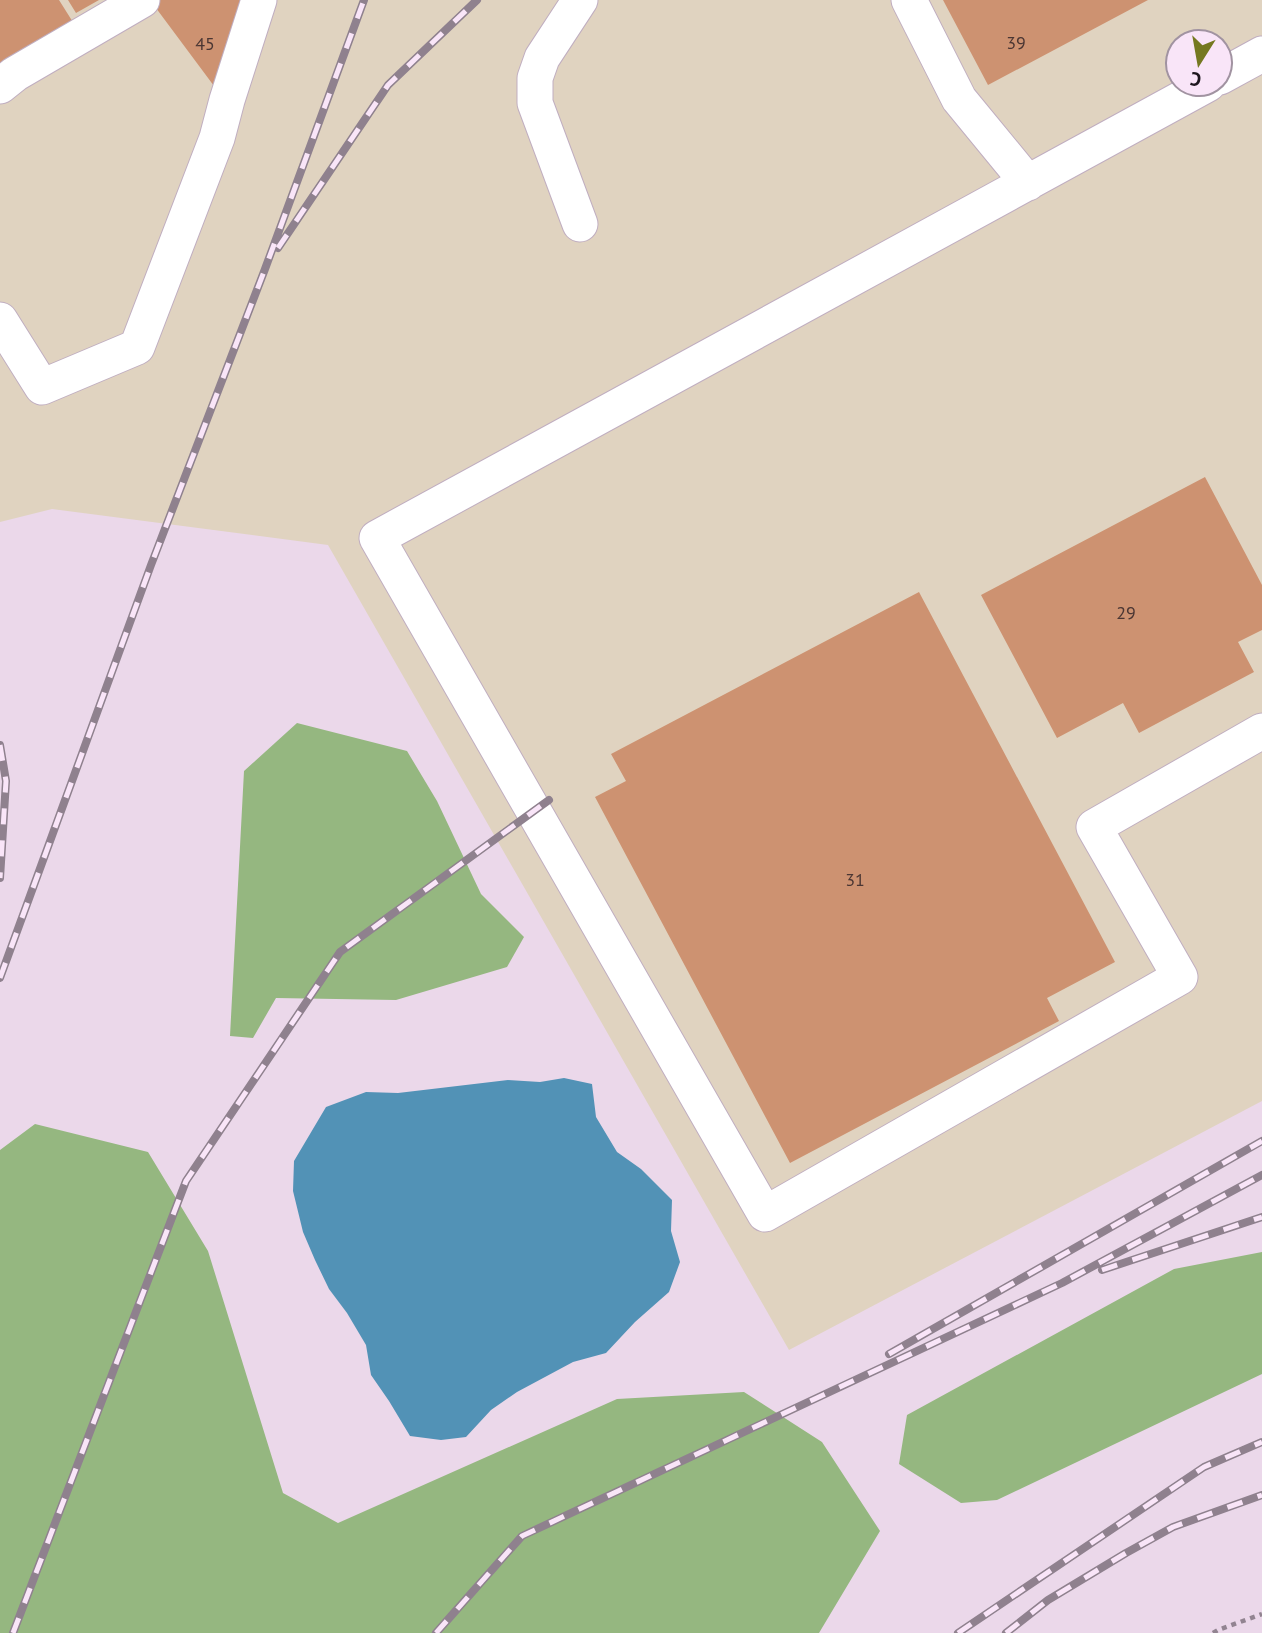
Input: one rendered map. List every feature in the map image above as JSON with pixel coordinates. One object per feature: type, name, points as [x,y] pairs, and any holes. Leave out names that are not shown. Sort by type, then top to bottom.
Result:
[{"type":"lane","points":[[0,86],[15,74],[142,0]]},
{"type":"lane","points":[[0,320],[42,387],[137,347],[217,138],[259,0]]},
{"type":"lane","points":[[580,0],[542,58],[535,78],[535,103],[580,224]]},
{"type":"lane","points":[[909,0],[959,99],[1028,183]]},
{"type":"lane","points":[[1234,70],[1262,54]]},
{"type":"lane","points":[[1183,98],[377,538],[765,1214],[1180,977],[1094,827],[1262,731]]},
{"type":"path","points":[[1213,1633],[1262,1614]]},
{"type":"shaded area","points":[[0,0],[1262,0],[1262,1101],[789,1350],[328,545],[52,509],[0,522]]},
{"type":"green space","points":[[297,723],[407,751],[437,801],[481,894],[524,937],[507,967],[396,1000],[276,998],[253,1038],[230,1036],[244,771]]},
{"type":"green space","points":[[35,1124],[148,1152],[208,1251],[283,1493],[338,1523],[617,1399],[744,1392],[822,1442],[880,1531],[819,1633],[0,1633],[0,1150]]},
{"type":"green space","points":[[1262,1252],[1262,1374],[997,1500],[961,1503],[899,1464],[907,1415],[1174,1269]]},
{"type":"water","points":[[564,1078],[592,1084],[596,1117],[617,1152],[641,1169],[672,1200],[671,1231],[680,1262],[669,1292],[606,1353],[573,1362],[517,1392],[491,1410],[466,1437],[441,1440],[410,1436],[371,1375],[366,1345],[329,1289],[303,1232],[293,1191],[294,1161],[326,1107],[366,1092],[398,1093],[508,1080],[540,1082]]},
{"type":"building","points":[[0,0],[59,0],[76,27],[0,78]]},
{"type":"building","points":[[68,0],[99,0],[76,13]]},
{"type":"building","points":[[150,0],[243,0],[214,86]]},
{"type":"building","points":[[943,0],[1148,0],[988,85]]},
{"type":"building","points":[[1205,477],[1262,585],[1262,630],[1238,642],[1254,672],[1139,733],[1123,703],[1057,738],[981,595]]},
{"type":"building","points":[[919,592],[1115,962],[1047,998],[1059,1021],[790,1163],[595,797],[626,781],[611,754]]},
{"type":"railway","points":[[0,978],[151,565],[265,269],[364,0]]},
{"type":"railway","points":[[278,248],[388,85],[477,0]]},
{"type":"railway","points":[[0,745],[6,781],[0,878]]},
{"type":"railway","points":[[13,1633],[186,1181],[340,952],[549,800]]},
{"type":"railway","points":[[889,1354],[1262,1141]]},
{"type":"railway","points":[[436,1633],[522,1536],[1062,1283],[1262,1175]]},
{"type":"railway","points":[[1102,1270],[1262,1217]]},
{"type":"railway","points":[[958,1633],[1204,1467],[1262,1442]]},
{"type":"railway","points":[[1006,1633],[1048,1600],[1173,1527],[1262,1495]]}]
